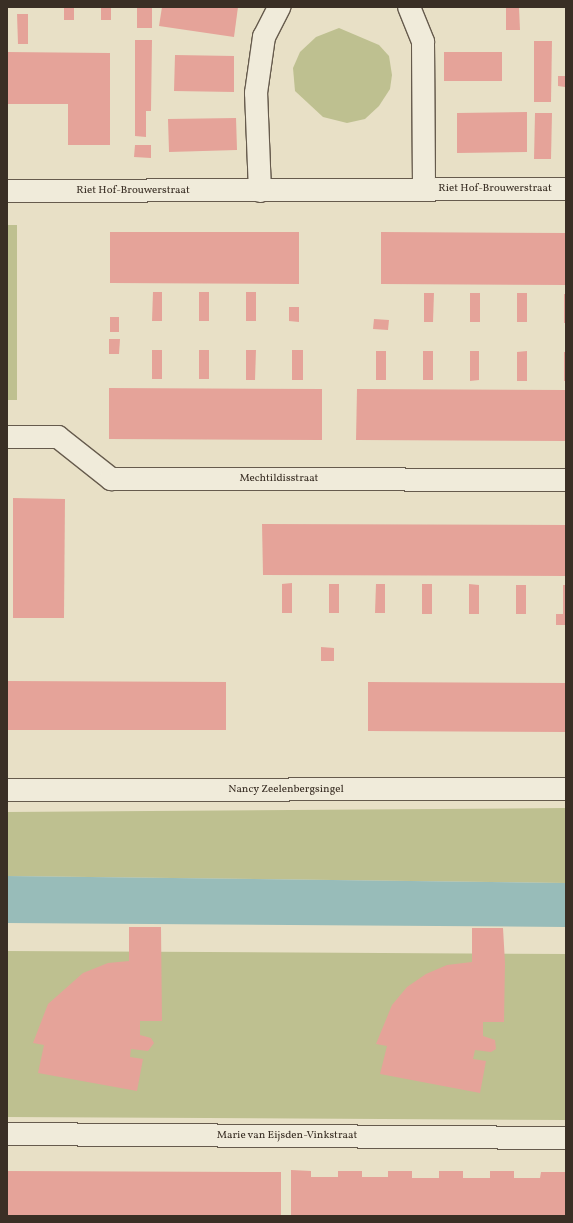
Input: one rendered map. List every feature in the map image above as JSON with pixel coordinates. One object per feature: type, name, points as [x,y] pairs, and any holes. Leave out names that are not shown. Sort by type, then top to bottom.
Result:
[{"type":"street","points":[[260,190],[256,93],[264,37],[279,7]]},
{"type":"street","name":"Riet Hof-Brouwerstraat","points":[[409,7],[423,42],[424,189]]},
{"type":"street","name":"Riet Hof-Brouwerstraat","points":[[7,192],[566,189]]},
{"type":"street","name":"Mechtildisstraat","points":[[7,437],[58,437],[111,479],[566,480]]},
{"type":"street","name":"Nancy Zeelenbergsingel","points":[[7,790],[566,789]]},
{"type":"street","name":"Marie van Eijsden-Vinkstraat","points":[[7,1134],[566,1138]]},
{"type":"green space","points":[[339,28],[379,45],[389,56],[392,75],[390,89],[379,106],[365,119],[347,123],[323,117],[295,91],[293,68],[300,52],[316,37]]},
{"type":"green space","points":[[7,225],[17,225],[17,400],[7,400]]},
{"type":"green space","points":[[566,808],[566,883],[7,876],[7,812]]},
{"type":"green space","points":[[7,951],[566,954],[566,1120],[7,1117]]},
{"type":"water","points":[[7,876],[566,883],[566,927],[7,923]]},
{"type":"building","points":[[64,7],[74,7],[74,20],[64,20]]},
{"type":"building","points":[[101,7],[111,7],[111,20],[101,20]]},
{"type":"building","points":[[137,7],[152,7],[152,28],[137,28]]},
{"type":"building","points":[[162,7],[238,7],[234,37],[159,26]]},
{"type":"building","points":[[506,7],[519,7],[520,30],[506,30]]},
{"type":"building","points":[[17,14],[28,14],[28,44],[18,44]]},
{"type":"building","points":[[135,40],[152,40],[151,111],[146,111],[146,137],[135,136]]},
{"type":"building","points":[[534,41],[552,41],[551,102],[534,102]]},
{"type":"building","points":[[7,52],[110,53],[110,145],[68,145],[68,104],[7,104]]},
{"type":"building","points":[[444,52],[502,52],[502,81],[444,81]]},
{"type":"building","points":[[175,55],[234,56],[234,92],[174,91]]},
{"type":"building","points":[[558,76],[565,76],[565,87],[558,86]]},
{"type":"building","points":[[527,112],[527,152],[457,153],[457,113]]},
{"type":"building","points":[[535,113],[552,113],[551,159],[534,159]]},
{"type":"building","points":[[236,118],[237,150],[169,152],[168,119]]},
{"type":"building","points":[[135,145],[151,145],[151,158],[134,157]]},
{"type":"building","points":[[110,232],[299,232],[299,284],[110,283]]},
{"type":"building","points":[[381,232],[566,233],[566,285],[381,284]]},
{"type":"building","points":[[153,292],[162,292],[162,321],[152,321]]},
{"type":"building","points":[[199,292],[209,292],[209,321],[199,321]]},
{"type":"building","points":[[246,292],[256,292],[256,321],[246,321]]},
{"type":"building","points":[[424,293],[434,293],[433,322],[424,322]]},
{"type":"building","points":[[470,293],[480,293],[480,322],[470,322]]},
{"type":"building","points":[[517,293],[527,293],[527,322],[517,322]]},
{"type":"building","points":[[564,294],[566,294],[566,323],[564,323]]},
{"type":"building","points":[[289,307],[299,307],[299,322],[289,321]]},
{"type":"building","points":[[110,317],[119,317],[119,332],[110,332]]},
{"type":"building","points":[[374,319],[389,320],[388,330],[373,329]]},
{"type":"building","points":[[109,339],[120,339],[119,354],[109,354]]},
{"type":"building","points":[[152,350],[162,350],[162,379],[152,379]]},
{"type":"building","points":[[199,350],[209,350],[209,379],[199,379]]},
{"type":"building","points":[[246,350],[256,350],[255,380],[246,380]]},
{"type":"building","points":[[292,350],[303,350],[303,380],[292,380]]},
{"type":"building","points":[[376,351],[386,351],[386,380],[376,380]]},
{"type":"building","points":[[423,351],[433,351],[433,380],[423,380]]},
{"type":"building","points":[[470,351],[479,351],[479,380],[470,381]]},
{"type":"building","points":[[527,351],[527,381],[517,381],[517,352]]},
{"type":"building","points":[[564,352],[566,352],[566,381],[564,381]]},
{"type":"building","points":[[109,388],[322,389],[322,440],[109,439]]},
{"type":"building","points":[[357,389],[566,390],[566,441],[356,440]]},
{"type":"building","points":[[13,498],[65,499],[64,618],[13,618]]},
{"type":"building","points":[[262,524],[566,525],[566,576],[263,575]]},
{"type":"building","points":[[292,583],[292,613],[282,613],[282,584]]},
{"type":"building","points":[[329,584],[339,584],[339,613],[329,613]]},
{"type":"building","points":[[376,584],[385,584],[385,613],[375,613]]},
{"type":"building","points":[[422,584],[432,584],[432,614],[422,614]]},
{"type":"building","points":[[469,584],[479,585],[479,614],[469,614]]},
{"type":"building","points":[[516,585],[526,585],[526,614],[516,614]]},
{"type":"building","points":[[563,585],[566,585],[566,625],[556,625],[556,614],[563,614]]},
{"type":"building","points":[[321,647],[334,648],[334,661],[321,661]]},
{"type":"building","points":[[7,681],[226,682],[226,730],[7,730]]},
{"type":"building","points":[[368,682],[566,683],[566,732],[368,731]]},
{"type":"building","points":[[129,927],[161,927],[162,1021],[140,1021],[140,1035],[151,1038],[154,1043],[148,1051],[131,1049],[130,1057],[143,1059],[137,1091],[38,1073],[44,1045],[33,1043],[48,1004],[83,973],[108,963],[129,961]]},
{"type":"building","points":[[472,928],[503,928],[505,963],[504,1022],[483,1022],[483,1036],[495,1040],[496,1049],[491,1052],[475,1050],[473,1059],[486,1061],[480,1093],[380,1074],[387,1046],[376,1044],[392,1005],[407,987],[426,974],[447,965],[472,962]]},
{"type":"building","points":[[291,1170],[311,1171],[311,1177],[338,1177],[338,1171],[362,1171],[362,1177],[388,1177],[388,1171],[412,1171],[412,1178],[439,1178],[439,1171],[463,1171],[463,1178],[490,1178],[490,1171],[514,1171],[514,1178],[540,1178],[541,1172],[565,1172],[566,1216],[291,1216]]},
{"type":"building","points":[[7,1171],[281,1172],[281,1216],[7,1216]]}]
